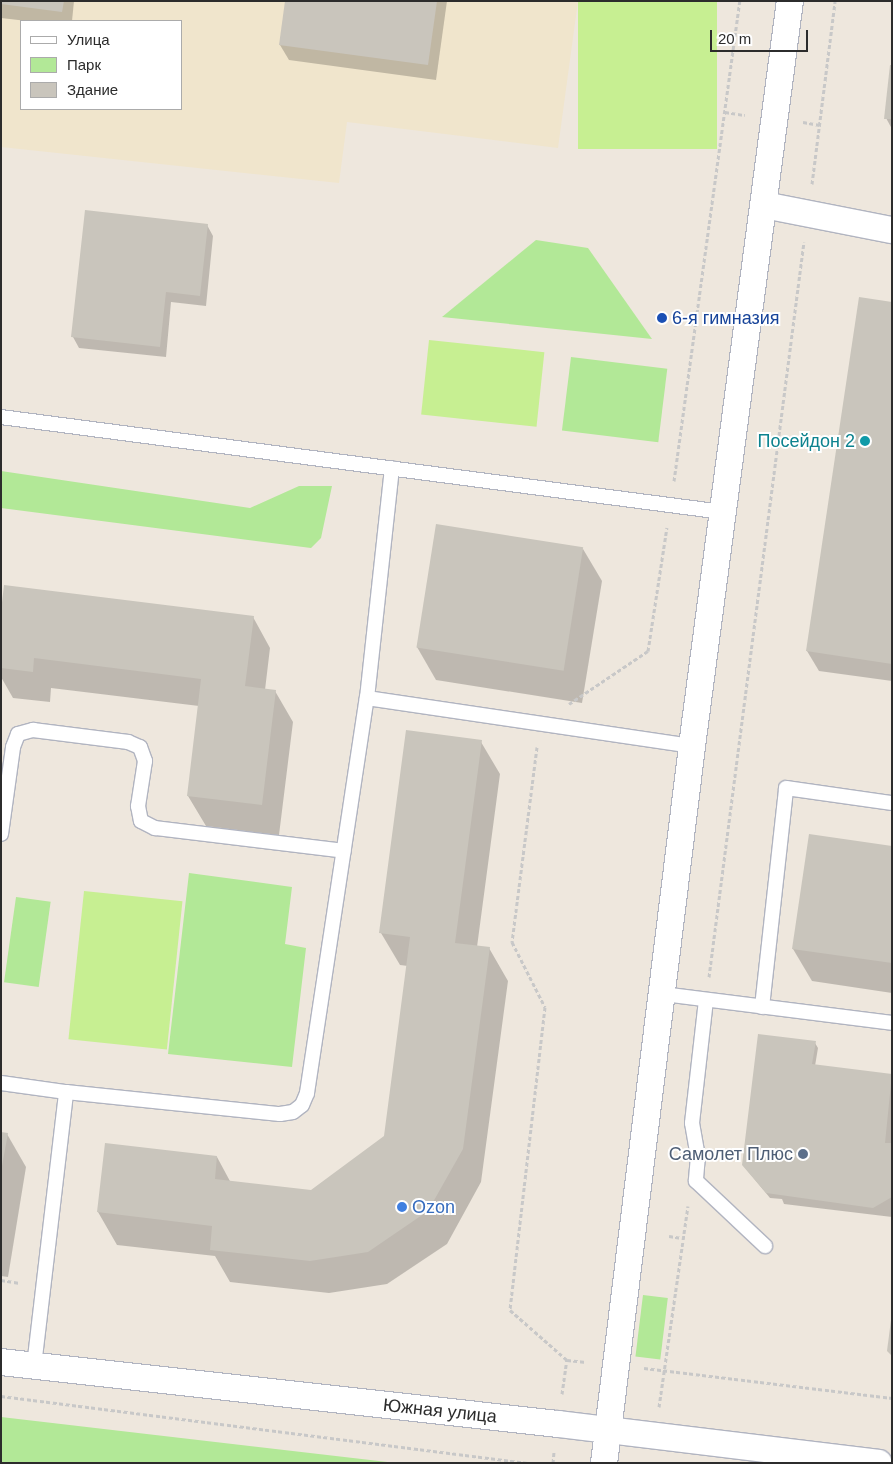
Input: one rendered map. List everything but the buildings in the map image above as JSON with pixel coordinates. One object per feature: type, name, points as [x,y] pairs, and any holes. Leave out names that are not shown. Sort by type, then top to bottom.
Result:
[{"type":"street","points":[[604,1463],[692,746],[790,1]]},
{"type":"street","points":[[764,205],[892,230]]},
{"type":"street","name":"Южная улица","points":[[1,1362],[558,1424],[607,1432],[879,1463]]},
{"type":"lane","points":[[1,417],[723,512]]},
{"type":"lane","points":[[1,1083],[66,1092],[280,1114],[292,1112],[302,1105],[307,1093],[367,698],[392,468]]},
{"type":"lane","points":[[367,698],[692,746]]},
{"type":"lane","points":[[1,834],[13,747],[18,734],[33,730],[128,742],[140,747],[145,760],[138,806],[140,821],[155,828],[344,851]]},
{"type":"lane","points":[[762,1007],[786,788],[892,803]]},
{"type":"lane","points":[[663,994],[892,1023]]},
{"type":"lane","points":[[706,1000],[692,1122],[698,1156],[696,1181],[765,1246]]},
{"type":"lane","points":[[34,1366],[66,1092]]},
{"type":"path","points":[[567,1360],[510,1310],[545,1007],[512,942],[540,723],[648,651],[740,1]]},
{"type":"path","points":[[706,1000],[836,1]]},
{"type":"path","points":[[696,1181],[687,1207],[664,1370],[892,1398]]},
{"type":"path","points":[[669,1236],[682,1238]]},
{"type":"path","points":[[1,1396],[528,1463]]},
{"type":"shaded area","points":[[1,1],[578,1],[558,148],[347,122],[339,183],[1,147]]},
{"type":"green space","points":[[578,1],[717,1],[717,149],[578,149]]},
{"type":"green space","points":[[536,240],[588,248],[652,339],[442,317]]},
{"type":"green space","points":[[429,340],[544,352],[537,427],[421,415]]},
{"type":"green space","points":[[571,357],[667,369],[658,442],[562,430]]},
{"type":"green space","points":[[1,471],[250,508],[299,486],[332,486],[321,538],[311,548],[1,508]]},
{"type":"green space","points":[[189,873],[292,887],[285,944],[306,948],[292,1067],[168,1054]]},
{"type":"green space","points":[[84,891],[182,901],[167,1050],[68,1039]]},
{"type":"green space","points":[[16,897],[51,902],[39,987],[4,982]]},
{"type":"green space","points":[[643,1295],[668,1298],[660,1360],[635,1357]]},
{"type":"green space","points":[[1,1417],[396,1463],[1,1463]]},
{"type":"place","name":"6-я гимназия","points":[[662,318]]},
{"type":"place","name":"Посейдон 2","points":[[865,441]]},
{"type":"place","name":"Самолет Плюс","points":[[803,1154]]},
{"type":"place","name":"Ozon","points":[[402,1207]]}]
